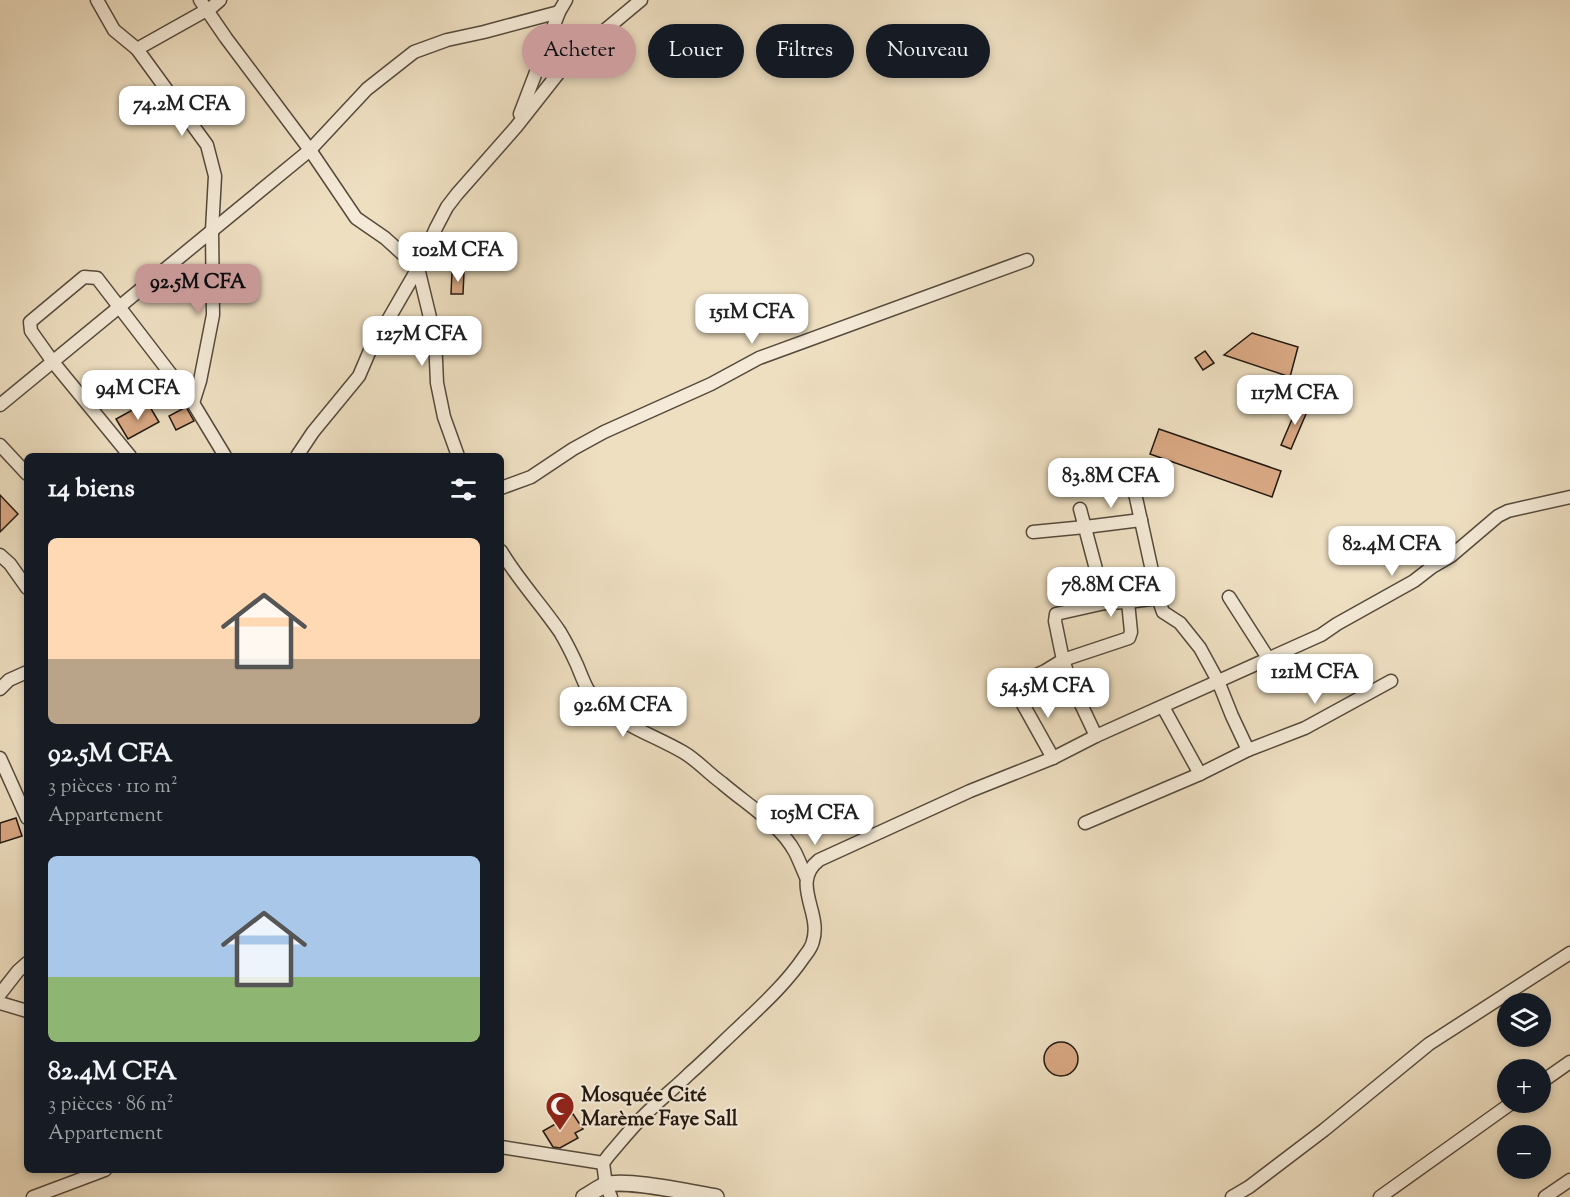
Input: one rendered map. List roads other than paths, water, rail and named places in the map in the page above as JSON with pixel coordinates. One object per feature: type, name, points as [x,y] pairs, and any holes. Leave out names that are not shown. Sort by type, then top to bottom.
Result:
[{"type":"street","points":[[97,0],[114,30],[137,49],[207,145],[215,176],[212,230],[213,315],[194,403]]},
{"type":"street","points":[[137,49],[203,5],[212,7],[220,0]]},
{"type":"street","points":[[516,127],[559,12],[566,0]]},
{"type":"street","points":[[299,453],[313,432],[359,376],[374,341],[418,268],[447,207],[516,127],[568,61],[641,0]]},
{"type":"street","points":[[203,5],[310,150],[356,218],[385,238],[418,268],[435,338],[438,383],[444,417],[457,453]]},
{"type":"street","points":[[0,405],[310,150],[367,89],[414,52],[447,40],[559,12]]},
{"type":"street","points":[[504,487],[531,477],[604,432],[730,375],[759,358],[1027,260]]},
{"type":"street","points":[[128,453],[52,362],[31,331],[30,322],[84,277],[97,278],[194,403],[223,453]]},
{"type":"street","points":[[0,445],[24,471]]},
{"type":"street","points":[[1129,466],[1163,612],[1180,623],[1200,648],[1218,681],[1248,750]]},
{"type":"street","points":[[806,877],[819,860],[970,791],[1053,758],[1096,736],[1321,635],[1336,624],[1414,581],[1451,556],[1498,516],[1508,511],[1570,497]]},
{"type":"street","points":[[1080,509],[1104,603]]},
{"type":"street","points":[[1033,532],[1141,520]]},
{"type":"street","points":[[0,555],[10,564],[24,584]]},
{"type":"street","points":[[504,556],[513,572],[561,634],[591,695],[600,704],[640,731],[698,762],[739,798],[763,814],[794,850],[806,877],[814,921],[813,941],[809,950],[777,992],[651,1108],[603,1163],[608,1191]]},
{"type":"street","points":[[1229,597],[1268,658]]},
{"type":"street","points":[[1096,736],[1071,683],[1063,660],[1055,621],[1056,614],[1104,603],[1158,598]]},
{"type":"street","points":[[1053,758],[1015,687],[1063,660],[1129,638],[1131,632],[1128,602]]},
{"type":"street","points":[[0,670],[9,680]]},
{"type":"street","points":[[0,689],[9,680],[24,673]]},
{"type":"street","points":[[1085,823],[1200,774],[1248,750],[1305,728],[1391,681]]},
{"type":"street","points":[[1163,707],[1200,774]]},
{"type":"street","points":[[0,758],[24,811]]},
{"type":"street","points":[[1233,1197],[1324,1130],[1429,1044],[1570,953]]},
{"type":"street","points":[[0,994],[24,966]]},
{"type":"street","points":[[0,1004],[24,1010]]},
{"type":"street","points":[[1551,1075],[1570,1062]]},
{"type":"street","points":[[1380,1197],[1498,1113]]},
{"type":"street","points":[[504,1147],[603,1163]]},
{"type":"street","points":[[33,1197],[97,1173]]},
{"type":"street","points":[[1545,1197],[1570,1180]]},
{"type":"street","points":[[584,1197],[642,1185],[716,1197]]},
{"type":"place","name":"Mosquée Cité Marème Faye Sall","points":[[560,1132]]}]
